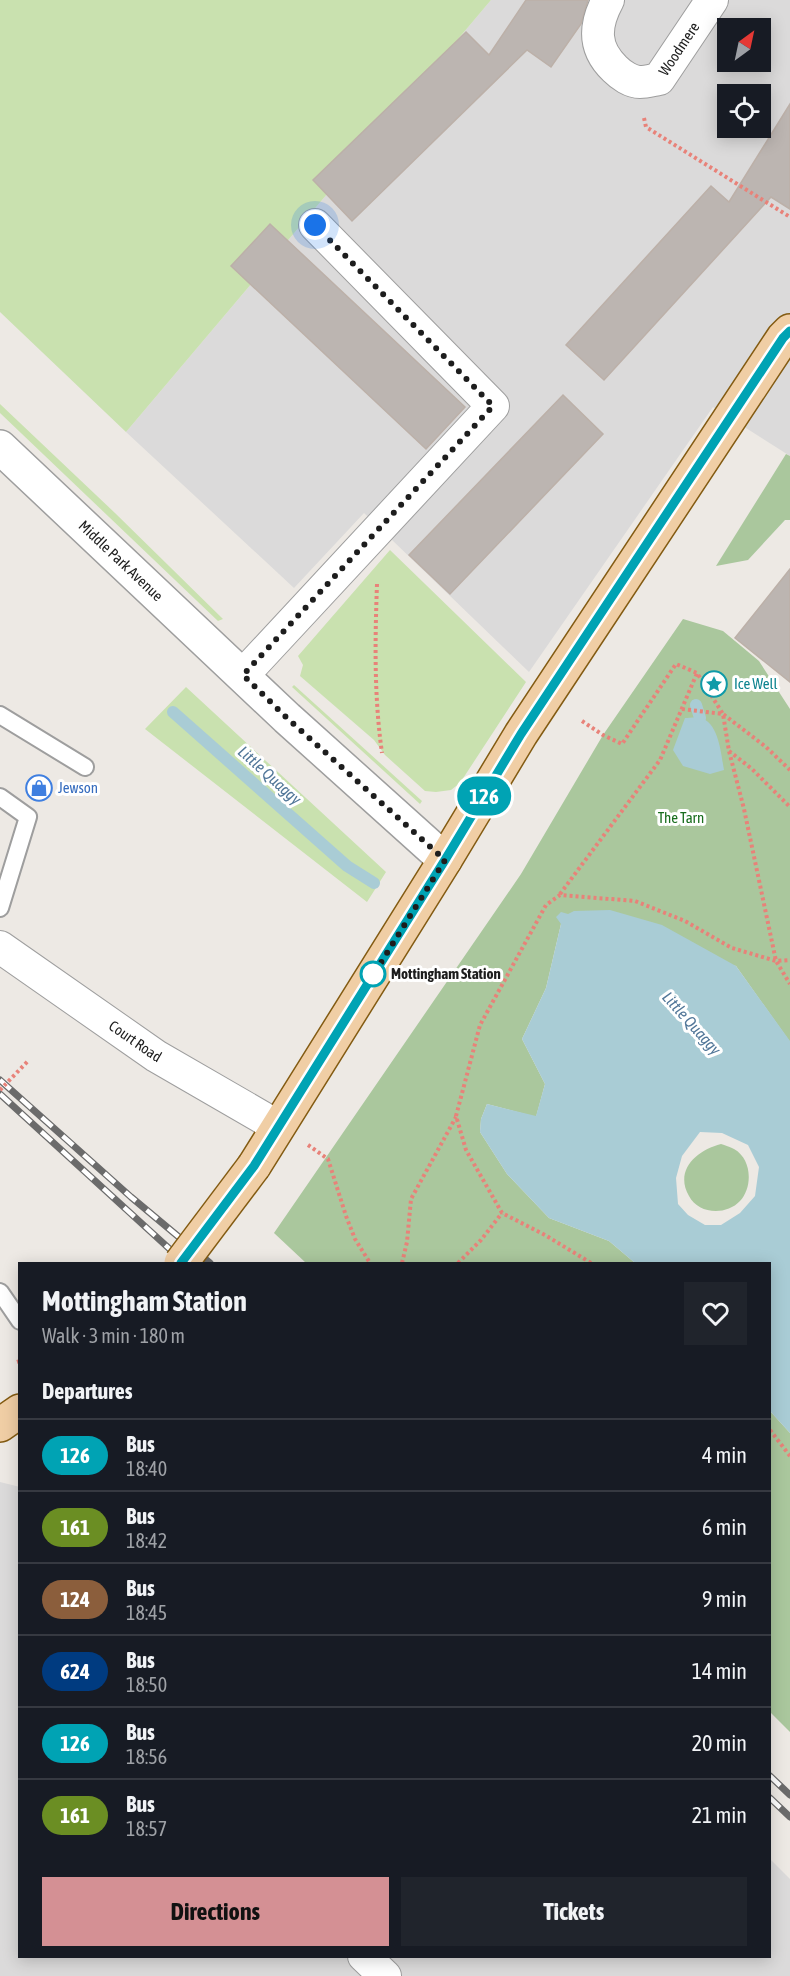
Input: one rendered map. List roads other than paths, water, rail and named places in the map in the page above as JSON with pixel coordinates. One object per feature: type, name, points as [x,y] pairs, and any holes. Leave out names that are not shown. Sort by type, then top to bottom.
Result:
[{"type":"main road","points":[[183,1262],[254,1166],[291,1135],[445,860],[521,734],[783,338],[790,331]]},
{"type":"main road","points":[[0,1425],[18,1412]]},
{"type":"street","name":"Woodmere","points":[[608,0],[597,31],[600,50],[621,75],[638,82],[658,79],[712,0]]},
{"type":"street","points":[[243,675],[493,406],[315,225]]},
{"type":"street","name":"Middle Park Avenue","points":[[0,447],[287,718],[445,860]]},
{"type":"street","name":"Court Road","points":[[0,947],[156,1056],[291,1135]]},
{"type":"street","points":[[366,1958],[385,1976]]},
{"type":"lane","points":[[0,715],[85,766]]},
{"type":"lane","points":[[0,797],[28,817],[0,908]]},
{"type":"lane","points":[[0,1292],[18,1318]]},
{"type":"water","points":[[685,718],[700,718],[711,726],[718,740],[724,770],[710,774],[683,766],[673,750]]},
{"type":"water","points":[[610,910],[662,925],[736,966],[790,1041],[790,1433],[771,1412],[771,1262],[634,1262],[609,1241],[549,1218],[507,1174],[480,1132],[481,1119],[487,1104],[536,1116],[545,1084],[522,1039],[546,988],[561,924],[556,917],[561,912],[568,914],[574,911]],"holes":[[[700,1132],[722,1133],[748,1145],[759,1167],[755,1196],[740,1213],[721,1225],[705,1225],[688,1215],[678,1204],[676,1178],[682,1156]]]},
{"type":"waterway","points":[[696,705],[700,718]]},
{"type":"waterway","name":"Little Quaggy","points":[[173,712],[347,866],[374,883]]},
{"type":"railway","points":[[0,1080],[131,1197],[209,1262]]},
{"type":"railway","points":[[0,1094],[184,1262]]},
{"type":"railway","points":[[771,1777],[790,1795]]},
{"type":"railway","points":[[771,1799],[790,1817]]},
{"type":"place","name":"Ice Well","points":[[714,684]]},
{"type":"place","name":"Jewson","points":[[39,788]]},
{"type":"place","name":"Mottingham Station","points":[[373,974]]},
{"type":"park label","name":"The Tarn","points":[[681,818]]}]
